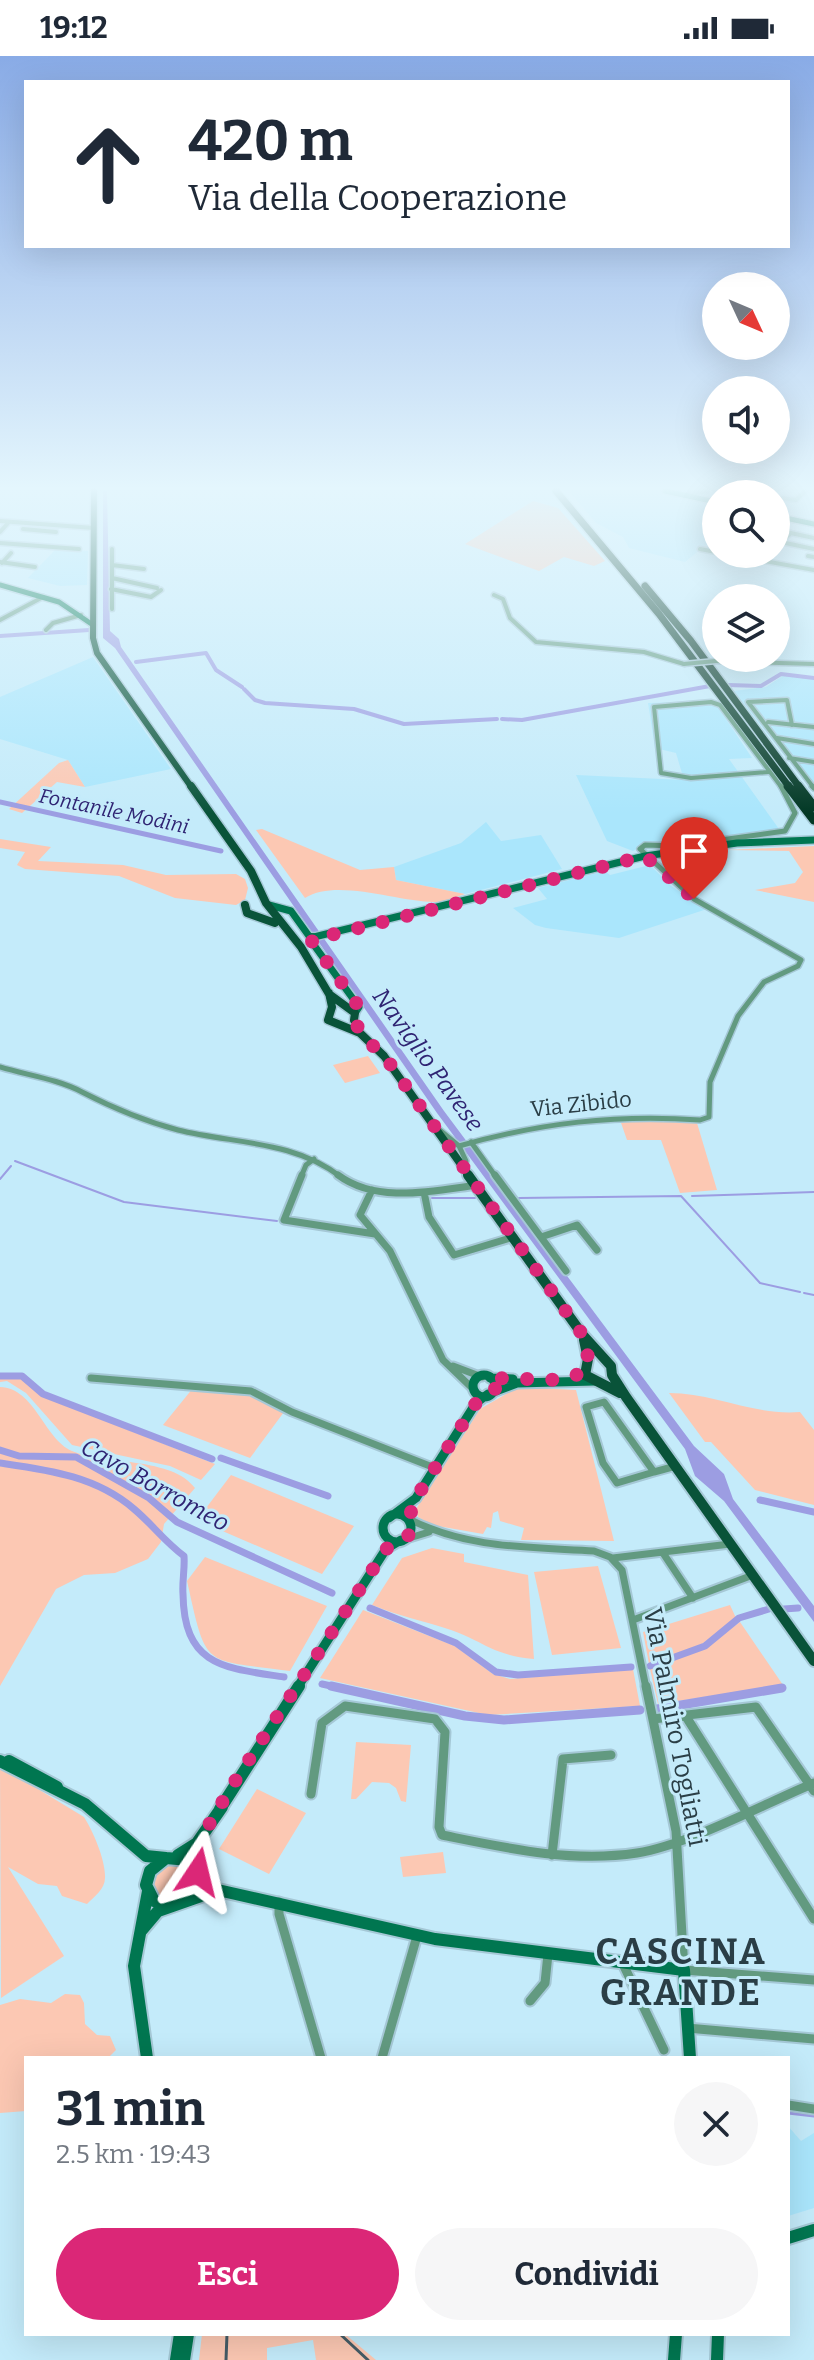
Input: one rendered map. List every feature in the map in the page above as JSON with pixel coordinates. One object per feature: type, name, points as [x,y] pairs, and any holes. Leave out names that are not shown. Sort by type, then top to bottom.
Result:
[{"type":"highway","points":[[646,599],[814,820]]},
{"type":"highway","points":[[655,599],[814,808]]},
{"type":"main road","points":[[98,599],[94,621],[97,653],[251,871],[256,886],[280,926],[302,948],[329,993],[354,1017],[360,1033]]},
{"type":"main road","points":[[256,886],[245,905],[245,912],[280,926]]},
{"type":"main road","points":[[245,905],[268,906]]},
{"type":"main road","points":[[254,915],[268,906]]},
{"type":"main road","points":[[329,993],[331,1010],[328,1020],[360,1033],[384,1056],[582,1334],[603,1361],[611,1366],[612,1375],[626,1397],[814,1661]]},
{"type":"main road","points":[[331,1010],[342,1008]]},
{"type":"main road","points":[[343,1025],[354,1017]]},
{"type":"main road","points":[[582,1334],[586,1368],[598,1381],[626,1397]]},
{"type":"main road","points":[[586,1368],[603,1361]]},
{"type":"main road","points":[[598,1381],[612,1375]]},
{"type":"street","points":[[0,620],[40,599]]},
{"type":"street","points":[[46,599],[94,621]]},
{"type":"street","points":[[98,599],[104,599]]},
{"type":"street","points":[[111,599],[112,609]]},
{"type":"street","points":[[502,599],[510,618],[536,642],[644,652],[684,664],[716,661],[814,664]]},
{"type":"street","points":[[46,630],[53,623],[83,616]]},
{"type":"street","points":[[792,725],[787,700],[748,702],[768,722],[802,777],[814,788]]},
{"type":"street","points":[[645,856],[640,849],[645,845],[677,846],[789,829],[794,811],[768,772],[718,704],[654,707],[661,773],[691,778],[768,772]]},
{"type":"street","points":[[768,722],[814,727]]},
{"type":"street","points":[[777,738],[814,744]]},
{"type":"street","points":[[789,758],[814,762]]},
{"type":"street","points":[[802,777],[814,778]]},
{"type":"street","points":[[268,906],[291,911],[309,936],[314,937],[645,856],[737,843],[812,840]]},
{"type":"street","name":"Via Zibido","points":[[459,1146],[537,1124],[591,1117],[636,1115],[700,1120],[709,1117],[710,1082],[742,1008],[764,982],[798,966],[801,960],[694,899],[645,856]]},
{"type":"street","points":[[314,937],[311,941],[359,1007],[354,1017]]},
{"type":"street","points":[[0,1067],[81,1091],[100,1104],[179,1130],[295,1151],[314,1159],[340,1177],[372,1190],[404,1195],[477,1185]]},
{"type":"street","points":[[436,1127],[459,1146],[466,1161],[464,1166]]},
{"type":"street","points":[[471,1142],[566,1271]]},
{"type":"street","points":[[314,1159],[306,1165],[284,1220],[375,1234]]},
{"type":"street","points":[[372,1190],[360,1215],[390,1251],[443,1360],[472,1389],[491,1393]]},
{"type":"street","points":[[424,1192],[432,1221],[454,1255],[514,1237]]},
{"type":"street","points":[[541,1237],[577,1225],[597,1250]]},
{"type":"street","points":[[443,1360],[486,1377],[496,1384],[491,1393]]},
{"type":"street","points":[[474,1406],[474,1380],[486,1377],[563,1380],[586,1368]]},
{"type":"street","points":[[91,1378],[251,1391],[292,1412],[435,1468]]},
{"type":"street","points":[[148,1875],[170,1857],[191,1849],[243,1778],[386,1549],[412,1533],[410,1521],[416,1498],[474,1406],[491,1393],[515,1382],[567,1384],[598,1381]]},
{"type":"street","points":[[654,1472],[604,1402],[586,1407],[603,1463],[617,1483],[676,1466]]},
{"type":"street","points":[[386,1549],[382,1527],[416,1498]]},
{"type":"street","points":[[389,1518],[410,1521],[433,1532],[506,1546],[610,1556],[730,1544]]},
{"type":"street","points":[[386,1537],[403,1540],[433,1532]]},
{"type":"street","points":[[663,1553],[693,1598]]},
{"type":"street","name":"Via Palmiro Togliatti","points":[[610,1556],[622,1570],[677,1841],[690,2056]]},
{"type":"street","points":[[633,1620],[753,1575]]},
{"type":"street","points":[[311,1794],[320,1727],[340,1708],[435,1719],[445,1732],[439,1827],[442,1835],[552,1855],[636,1853],[677,1841],[813,1786],[756,1707],[653,1719]]},
{"type":"street","points":[[685,1715],[814,1919]]},
{"type":"street","points":[[552,1855],[563,1759],[611,1755]]},
{"type":"street","points":[[0,1758],[96,1812],[150,1858],[189,1860],[217,1890]]},
{"type":"street","points":[[190,1899],[199,1885],[203,1835]]},
{"type":"street","points":[[142,1853],[148,1875],[148,1891],[135,1952],[134,1976],[147,2056]]},
{"type":"street","points":[[142,1930],[155,1913],[217,1890],[417,1936],[623,1964],[814,1980]]},
{"type":"street","points":[[148,1891],[154,1901],[172,1906]]},
{"type":"street","points":[[279,1902],[281,1920],[320,2056]]},
{"type":"street","points":[[383,2056],[417,1936]]},
{"type":"street","points":[[530,2001],[545,1983],[548,1954]]},
{"type":"street","points":[[623,1964],[664,2050]]},
{"type":"street","points":[[687,2028],[814,2039]]},
{"type":"street","points":[[790,2105],[814,2109]]},
{"type":"street","points":[[790,2237],[814,2230]]},
{"type":"street","points":[[176,2360],[180,2336]]},
{"type":"street","points":[[184,2360],[188,2336]]},
{"type":"street","points":[[674,2360],[676,2336]]},
{"type":"street","points":[[717,2360],[718,2336]]},
{"type":"shaded area","points":[[93,657],[171,769],[85,787],[68,760],[0,739],[0,697]]},
{"type":"shaded area","points":[[784,675],[814,679],[814,792],[733,691],[766,687]]},
{"type":"shaded area","points":[[714,701],[752,758],[729,759],[779,829],[683,843],[645,844],[633,851],[607,841],[576,775],[684,780],[676,753],[655,748],[648,703]]},
{"type":"shaded area","points":[[68,760],[85,787],[57,782],[22,813],[9,809],[59,763]]},
{"type":"shaded area","points":[[486,822],[501,841],[541,835],[562,869],[465,894],[396,880],[394,867],[461,843]]},
{"type":"shaded area","points":[[262,829],[360,870],[394,867],[396,880],[465,894],[435,902],[333,890],[305,898],[256,830]]},
{"type":"shaded area","points":[[0,839],[51,847],[38,861],[123,865],[166,875],[236,874],[245,879],[248,888],[245,900],[236,905],[175,898],[119,876],[25,869],[17,865],[25,852],[0,848]]},
{"type":"shaded area","points":[[814,846],[814,902],[755,890],[795,883],[803,872],[789,851],[727,850]]},
{"type":"shaded area","points":[[650,865],[671,886],[707,909],[619,938],[535,925],[513,908],[547,899],[538,888],[605,871],[610,875]]},
{"type":"shaded area","points":[[368,1056],[380,1073],[345,1083],[333,1065]]},
{"type":"shaded area","points":[[619,1117],[697,1123],[717,1190],[680,1193],[661,1140],[627,1140]]},
{"type":"shaded area","points":[[0,1378],[21,1378],[55,1401],[215,1464],[201,1480],[170,1466],[72,1445],[26,1393],[7,1381],[0,1382]]},
{"type":"shaded area","points":[[0,1387],[22,1396],[62,1445],[72,1451],[155,1466],[185,1478],[195,1488],[164,1524],[161,1542],[148,1559],[115,1573],[84,1575],[56,1589],[0,1686]]},
{"type":"shaded area","points":[[518,1387],[576,1390],[614,1541],[521,1540],[524,1528],[500,1521],[498,1511],[493,1513],[491,1528],[487,1527],[483,1534],[432,1525],[418,1517],[416,1509],[480,1409]]},
{"type":"shaded area","points":[[193,1388],[252,1394],[284,1412],[250,1458],[163,1425]]},
{"type":"shaded area","points":[[669,1393],[767,1411],[800,1412],[814,1430],[814,1505],[755,1490],[711,1442],[705,1442]]},
{"type":"shaded area","points":[[231,1475],[354,1526],[322,1574],[197,1520]]},
{"type":"shaded area","points":[[432,1548],[464,1554],[464,1562],[528,1575],[534,1659],[498,1651],[451,1630],[372,1605],[402,1558]]},
{"type":"shaded area","points":[[205,1557],[327,1606],[290,1671],[224,1661],[213,1655],[205,1645],[187,1581]]},
{"type":"shaded area","points":[[598,1566],[621,1648],[552,1655],[534,1572]]},
{"type":"shaded area","points":[[730,1605],[736,1618],[702,1644],[649,1664],[643,1632]]},
{"type":"shaded area","points":[[363,1610],[455,1646],[493,1674],[510,1679],[633,1669],[640,1706],[488,1715],[320,1678]]},
{"type":"shaded area","points":[[740,1622],[783,1685],[658,1704],[650,1669],[706,1647]]},
{"type":"shaded area","points":[[356,1742],[411,1745],[406,1802],[401,1801],[396,1788],[389,1783],[372,1782],[356,1799],[351,1799]]},
{"type":"shaded area","points":[[0,1766],[84,1817],[98,1846],[105,1878],[101,1889],[87,1904],[62,1896],[57,1886],[38,1884],[8,1867],[64,1956],[1,1998]]},
{"type":"shaded area","points":[[257,1789],[306,1813],[269,1874],[219,1849]]},
{"type":"shaded area","points":[[443,1852],[446,1873],[403,1877],[400,1857]]},
{"type":"shaded area","points":[[173,1861],[187,1867],[193,1881],[187,1895],[173,1901],[159,1895],[153,1881],[159,1867]]},
{"type":"shaded area","points":[[65,1994],[80,1995],[84,2003],[85,2024],[97,2035],[110,2036],[116,2050],[110,2056],[24,2056],[24,2111],[0,2113],[0,2005],[20,1999],[51,2003]]},
{"type":"shaded area","points":[[790,2128],[801,2141],[814,2133],[814,2208],[790,2215]]},
{"type":"shaded area","points":[[202,2336],[347,2336],[376,2360],[316,2360],[313,2340],[267,2348],[267,2360],[199,2360]]},
{"type":"water","points":[[103,599],[109,599],[110,631],[119,639],[121,647],[444,1111],[694,1446],[724,1474],[733,1499],[814,1606],[814,1622],[724,1501],[695,1476],[685,1449],[437,1113],[115,648],[103,638]]},
{"type":"waterway","points":[[0,636],[89,630]]},
{"type":"waterway","points":[[136,662],[206,653],[216,670],[242,687]]},
{"type":"waterway","points":[[728,685],[761,686],[781,674],[814,678]]},
{"type":"waterway","points":[[502,719],[522,720],[710,686]]},
{"type":"waterway","points":[[244,689],[255,700],[265,703],[354,709],[404,724],[497,719]]},
{"type":"waterway","name":"Fontanile Modini","points":[[0,802],[221,851]]},
{"type":"waterway","points":[[15,1161],[124,1202],[277,1221]]},
{"type":"waterway","points":[[0,1179],[11,1166]]},
{"type":"waterway","points":[[692,1196],[814,1192]]},
{"type":"waterway","points":[[519,1198],[681,1196],[760,1283],[800,1292]]},
{"type":"waterway","points":[[432,1198],[475,1198]]},
{"type":"waterway","points":[[804,1293],[814,1295]]},
{"type":"waterway","points":[[0,1376],[22,1376],[43,1394],[212,1459]]},
{"type":"waterway","name":"Cavo Borromeo","points":[[0,1450],[19,1456],[76,1457],[149,1498],[177,1522],[332,1593]]},
{"type":"waterway","points":[[221,1458],[328,1496]]},
{"type":"waterway","points":[[0,1463],[71,1476],[119,1498],[184,1556],[185,1618],[200,1650],[226,1666],[284,1677]]},
{"type":"waterway","points":[[760,1500],[814,1512]]},
{"type":"waterway","name":"Cavo Borromeo","points":[[370,1608],[456,1643],[496,1672],[518,1675],[631,1667]]},
{"type":"waterway","name":"Cavo Borromeo","points":[[784,1609],[798,1608]]},
{"type":"waterway","name":"Cavo Borromeo","points":[[650,1666],[705,1646],[739,1618],[769,1609]]},
{"type":"waterway","points":[[322,1684],[331,1686]]},
{"type":"waterway","points":[[331,1686],[340,1688]]},
{"type":"waterway","points":[[331,1686],[465,1716],[504,1720],[640,1710]]},
{"type":"waterway","points":[[657,1709],[782,1688]]},
{"type":"waterway","points":[[790,2113],[814,2116]]},
{"type":"tram line","points":[[226,2360],[227,2336]]},
{"type":"tram line","points":[[342,2336],[368,2360]]},
{"type":"district","name":"CASCINA GRANDE","points":[[681,1972]]},
{"type":"route","points":[[198,1872],[197,1860],[203,1835],[230,1789],[257,1752],[386,1549],[412,1533],[411,1512],[416,1498],[476,1403],[495,1389],[496,1384],[490,1378],[566,1380],[584,1372],[588,1363],[588,1351],[582,1334],[388,1061],[360,1033],[354,1020],[359,1007],[311,940],[645,856],[694,899]]},
{"type":"water label","name":"Naviglio Pavese","points":[[428,1060]]}]
